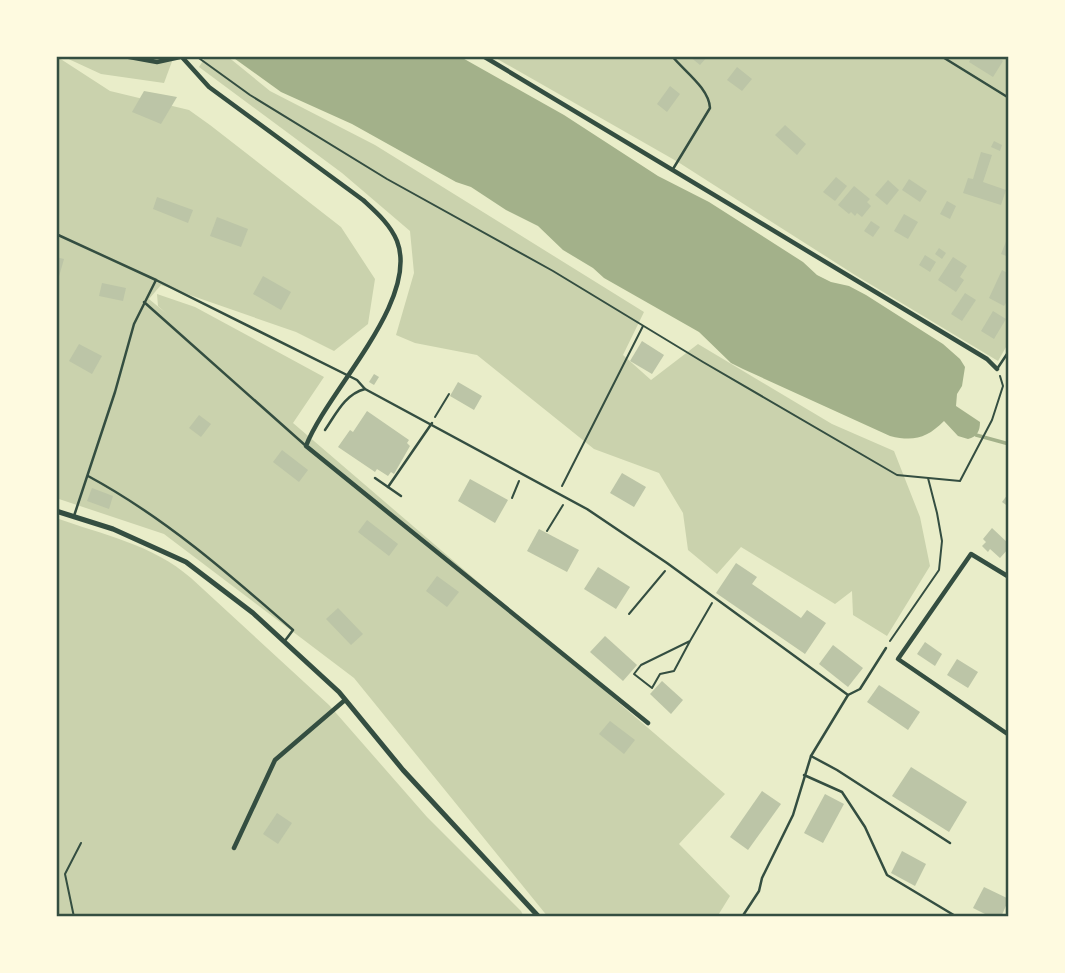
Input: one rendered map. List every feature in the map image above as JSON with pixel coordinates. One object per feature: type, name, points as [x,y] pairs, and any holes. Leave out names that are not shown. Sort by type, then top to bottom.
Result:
[{"type":"street","points":[[124,56],[157,62],[181,56],[209,87],[363,200],[391,230],[400,252],[400,272],[383,319],[313,428],[306,446],[648,723]]},
{"type":"street","points":[[483,56],[975,352],[997,369]]},
{"type":"street","points":[[56,511],[113,529],[186,562],[253,613],[345,700],[403,770],[539,917]]},
{"type":"street","points":[[1009,577],[971,554],[898,659],[1009,735]]},
{"type":"street","points":[[234,848],[275,760],[345,700]]},
{"type":"lane","points":[[671,56],[705,92],[710,101],[710,108],[673,169]]},
{"type":"lane","points":[[941,56],[1009,98]]},
{"type":"lane","points":[[56,234],[156,280],[357,380],[365,388],[587,509],[670,565],[849,695]]},
{"type":"lane","points":[[74,516],[115,392],[134,324],[156,280]]},
{"type":"lane","points":[[144,302],[306,446]]},
{"type":"lane","points":[[997,369],[1009,351]]},
{"type":"lane","points":[[325,430],[345,400],[354,392],[365,388]]},
{"type":"lane","points":[[388,487],[432,423]]},
{"type":"lane","points":[[88,476],[139,505],[192,544],[247,590],[293,630],[284,642]]},
{"type":"lane","points":[[375,478],[401,496]]},
{"type":"lane","points":[[742,917],[758,891],[793,815],[811,756],[849,695],[860,689],[886,648]]},
{"type":"lane","points":[[811,756],[950,843]]},
{"type":"lane","points":[[804,775],[842,792],[865,827],[887,875],[957,917]]},
{"type":"path","points":[[196,56],[250,95],[376,172],[553,271],[897,475],[960,481],[992,420],[1003,386],[997,369]]},
{"type":"path","points":[[559,493],[643,326]]},
{"type":"path","points":[[432,423],[449,394]]},
{"type":"path","points":[[512,498],[523,473]]},
{"type":"path","points":[[886,648],[939,570],[942,541],[928,478]]},
{"type":"path","points":[[547,531],[567,498]]},
{"type":"path","points":[[629,614],[670,565]]},
{"type":"path","points":[[690,641],[641,665],[634,674],[652,688],[660,674],[674,671],[715,599]]},
{"type":"path","points":[[74,917],[65,874],[81,842]]},
{"type":"shaded area","points":[[56,56],[110,91],[189,110],[341,227],[375,279],[368,324],[334,351],[296,332],[161,285],[149,299],[167,314],[158,306],[157,294],[195,307],[324,377],[293,423],[725,794],[679,844],[730,896],[717,917],[548,917],[354,678],[164,534],[56,498]]},
{"type":"shaded area","points":[[62,56],[174,56],[164,83],[101,74]]},
{"type":"shaded area","points":[[206,56],[227,56],[270,91],[375,145],[644,312],[623,355],[651,380],[698,344],[832,424],[894,451],[920,517],[930,566],[887,636],[853,615],[852,591],[835,604],[741,547],[717,574],[688,550],[683,513],[659,473],[594,449],[477,355],[415,343],[396,335],[414,273],[410,231],[342,173],[199,67]]},
{"type":"shaded area","points":[[231,56],[459,56],[564,115],[658,176],[709,202],[803,262],[817,275],[866,295],[943,344],[965,367],[956,406],[980,422],[979,431],[968,439],[958,436],[944,421],[920,437],[906,439],[890,436],[731,363],[699,332],[604,278],[563,250],[538,226],[352,124],[281,92]]},
{"type":"shaded area","points":[[492,56],[1009,56],[1009,342],[998,361],[855,275],[678,162]]},
{"type":"shaded area","points":[[56,518],[144,549],[176,566],[191,578],[329,705],[427,817],[524,917],[56,917]]},
{"type":"building","points":[[689,56],[708,56],[700,65]]},
{"type":"building","points":[[972,56],[995,56],[1003,61],[993,77],[969,62]]},
{"type":"building","points":[[737,67],[752,79],[742,91],[727,80]]},
{"type":"building","points":[[670,86],[680,94],[667,112],[657,104]]},
{"type":"building","points":[[144,91],[177,97],[161,124],[132,112]]},
{"type":"building","points":[[785,125],[806,144],[797,155],[775,135]]},
{"type":"building","points":[[994,141],[1002,145],[1000,151],[991,147]]},
{"type":"building","points":[[981,152],[992,155],[983,182],[1006,190],[1001,205],[963,193],[968,178],[973,179]]},
{"type":"building","points":[[836,177],[847,186],[835,201],[823,192]]},
{"type":"building","points":[[909,179],[927,191],[920,202],[902,190]]},
{"type":"building","points":[[888,180],[899,190],[887,205],[875,195]]},
{"type":"building","points":[[854,186],[870,199],[867,202],[871,206],[862,217],[857,213],[855,216],[851,212],[849,214],[838,205]]},
{"type":"building","points":[[157,197],[193,210],[188,223],[153,209]]},
{"type":"building","points":[[947,201],[956,206],[950,219],[940,214]]},
{"type":"building","points":[[904,214],[918,222],[908,239],[894,231]]},
{"type":"building","points":[[217,217],[248,229],[241,247],[210,236]]},
{"type":"building","points":[[871,221],[880,227],[873,237],[864,231]]},
{"type":"building","points":[[1009,234],[1009,257],[1001,254]]},
{"type":"building","points":[[939,248],[946,253],[942,259],[935,254]]},
{"type":"building","points":[[925,255],[936,262],[930,272],[919,265]]},
{"type":"building","points":[[56,257],[64,259],[58,280],[56,280]]},
{"type":"building","points":[[953,257],[967,266],[960,277],[964,280],[956,292],[938,280]]},
{"type":"building","points":[[1002,270],[1009,274],[1009,298],[1004,306],[989,298]]},
{"type":"building","points":[[263,276],[291,292],[281,310],[253,294]]},
{"type":"building","points":[[102,283],[126,288],[123,301],[99,296]]},
{"type":"building","points":[[965,293],[976,300],[962,321],[951,314]]},
{"type":"building","points":[[993,311],[1006,319],[994,339],[981,331]]},
{"type":"building","points":[[642,341],[664,355],[652,374],[630,361]]},
{"type":"building","points":[[79,344],[102,356],[92,374],[69,361]]},
{"type":"building","points":[[374,374],[379,377],[374,385],[369,382]]},
{"type":"building","points":[[458,382],[482,396],[474,410],[450,396]]},
{"type":"building","points":[[367,411],[409,440],[407,443],[410,446],[394,474],[391,472],[388,476],[377,469],[375,472],[338,447],[350,430],[353,432]]},
{"type":"building","points":[[199,415],[211,424],[201,437],[189,428]]},
{"type":"building","points":[[282,450],[308,470],[299,482],[273,462]]},
{"type":"building","points":[[622,473],[646,487],[634,507],[610,493]]},
{"type":"building","points":[[470,479],[508,500],[495,523],[458,501]]},
{"type":"building","points":[[92,488],[113,496],[109,509],[87,501]]},
{"type":"building","points":[[1009,495],[1009,507],[1002,502]]},
{"type":"building","points":[[367,520],[398,544],[389,556],[358,532]]},
{"type":"building","points":[[992,528],[1009,544],[1009,548],[1000,558],[982,546],[986,542],[983,539]]},
{"type":"building","points":[[539,529],[579,550],[567,572],[527,551]]},
{"type":"building","points":[[736,563],[757,577],[752,584],[801,618],[807,610],[826,623],[805,654],[716,593]]},
{"type":"building","points":[[598,567],[630,587],[616,609],[584,589]]},
{"type":"building","points":[[437,576],[459,592],[447,607],[426,591]]},
{"type":"building","points":[[338,608],[363,634],[351,645],[326,619]]},
{"type":"building","points":[[605,636],[637,665],[623,681],[590,652]]},
{"type":"building","points":[[925,642],[942,654],[935,666],[917,654]]},
{"type":"building","points":[[833,645],[863,668],[848,687],[819,664]]},
{"type":"building","points":[[957,659],[978,672],[968,688],[947,675]]},
{"type":"building","points":[[662,681],[683,700],[671,714],[650,694]]},
{"type":"building","points":[[879,685],[920,712],[908,730],[867,702]]},
{"type":"building","points":[[610,721],[635,740],[624,754],[599,734]]},
{"type":"building","points":[[911,767],[967,802],[949,832],[892,796]]},
{"type":"building","points":[[762,791],[781,804],[748,850],[730,837]]},
{"type":"building","points":[[825,794],[844,804],[823,843],[804,833]]},
{"type":"building","points":[[277,813],[292,823],[278,844],[263,834]]},
{"type":"building","points":[[902,851],[926,864],[915,886],[891,873]]},
{"type":"building","points":[[984,887],[1009,899],[1001,917],[991,917],[973,908]]},
{"type":"waterway","points":[[976,435],[1009,444]]}]
